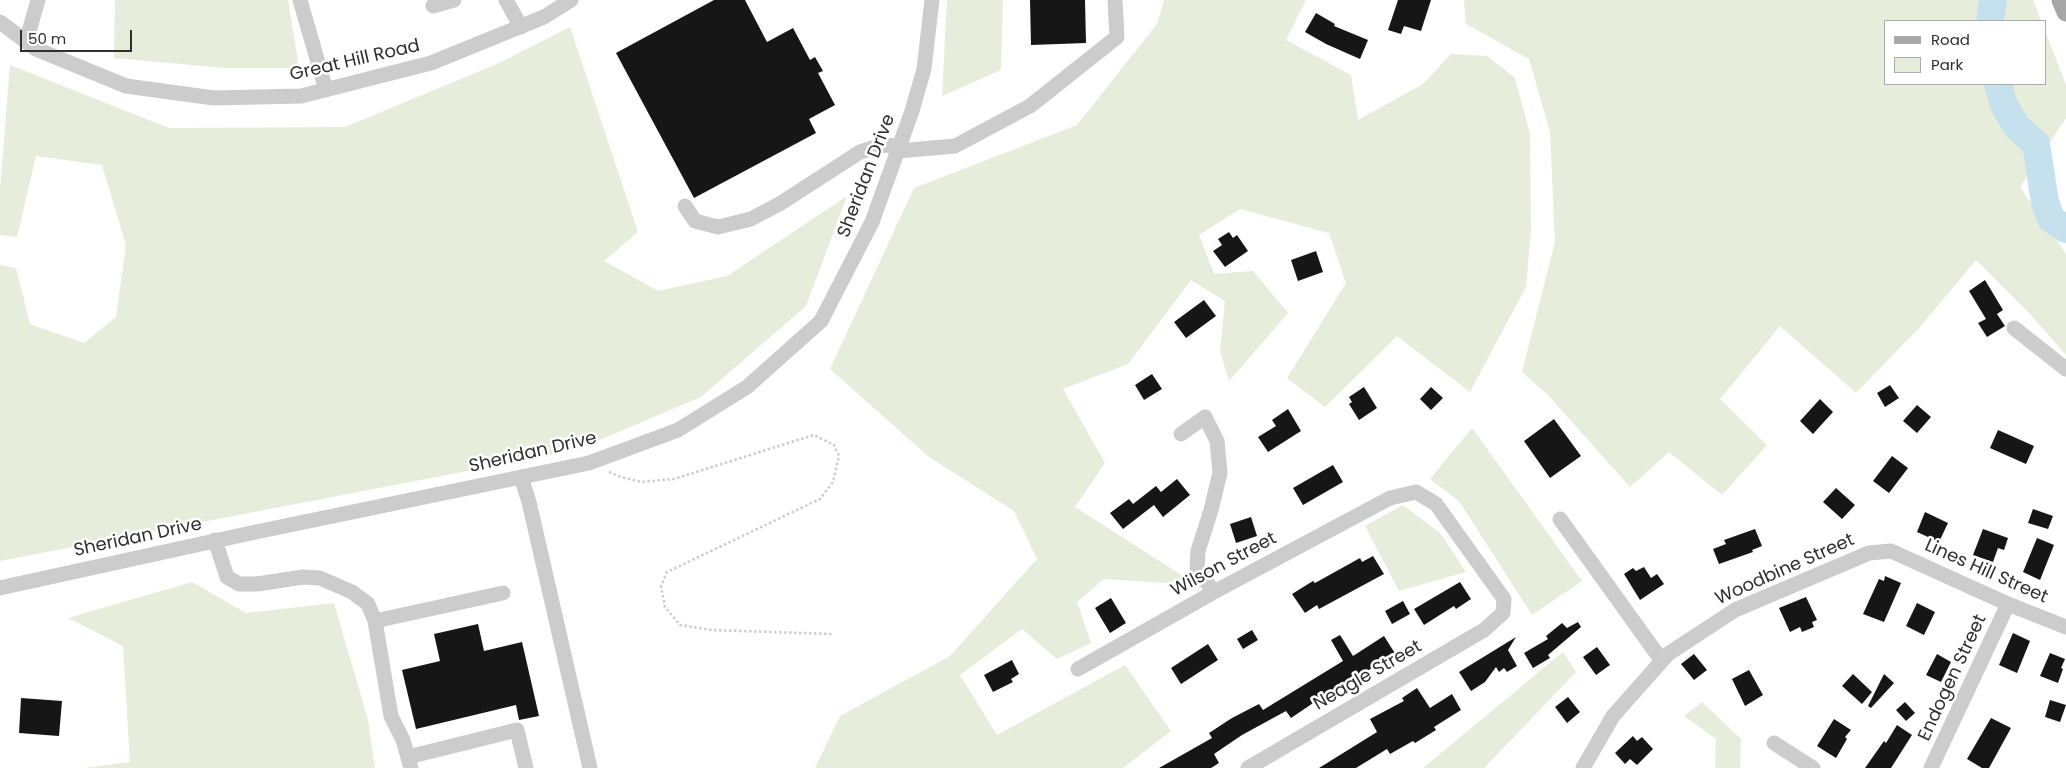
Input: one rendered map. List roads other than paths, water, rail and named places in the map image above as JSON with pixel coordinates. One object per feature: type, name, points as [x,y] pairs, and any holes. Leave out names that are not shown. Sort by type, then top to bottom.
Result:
[{"type":"main road","points":[[2061,0],[2066,12]]},
{"type":"street","points":[[26,42],[38,0]]},
{"type":"street","points":[[300,0],[326,90]]},
{"type":"street","points":[[433,6],[454,0]]},
{"type":"street","points":[[506,0],[521,27]]},
{"type":"street","name":"Great Hill Road","points":[[0,22],[36,49],[126,86],[214,98],[301,96],[431,63],[544,17],[571,0]]},
{"type":"street","name":"Sheridan Drive","points":[[0,588],[215,540],[589,462],[678,430],[747,387],[821,322],[872,222],[899,148],[924,69],[932,0]]},
{"type":"street","points":[[685,206],[695,220],[718,227],[752,219],[782,203],[860,152],[882,144],[899,148],[955,146],[1030,106],[1117,37],[1115,0]]},
{"type":"street","points":[[2014,328],[2066,369]]},
{"type":"street","points":[[1181,434],[1205,417],[1217,441],[1220,473],[1198,551],[1197,569],[1214,592]]},
{"type":"street","points":[[521,477],[529,502],[590,768]]},
{"type":"street","name":"Wilson Street","points":[[1078,669],[1214,592],[1390,498],[1416,492],[1436,504],[1504,599],[1503,613]]},
{"type":"street","points":[[1560,519],[1662,661]]},
{"type":"street","points":[[215,540],[227,577],[240,584],[257,584],[303,576],[320,578],[352,592],[368,604],[375,621],[391,716],[403,740],[409,762],[517,730],[526,768]]},
{"type":"street","name":"Woodbine Street","points":[[1583,768],[1613,716],[1668,654],[1735,610],[1869,553],[1891,551]]},
{"type":"street","name":"Lines Hill Street","points":[[1891,551],[2008,604],[2066,627]]},
{"type":"street","points":[[375,621],[503,593]]},
{"type":"street","name":"Endogen Street","points":[[1931,768],[2008,604]]},
{"type":"street","name":"Neagle Street","points":[[1248,768],[1484,630],[1503,613]]},
{"type":"street","points":[[1774,743],[1813,768]]},
{"type":"waterway","points":[[1990,20],[1993,0]]},
{"type":"waterway","points":[[1998,85],[2004,105],[2017,127],[2036,144],[2045,202],[2051,219],[2066,229]]}]
